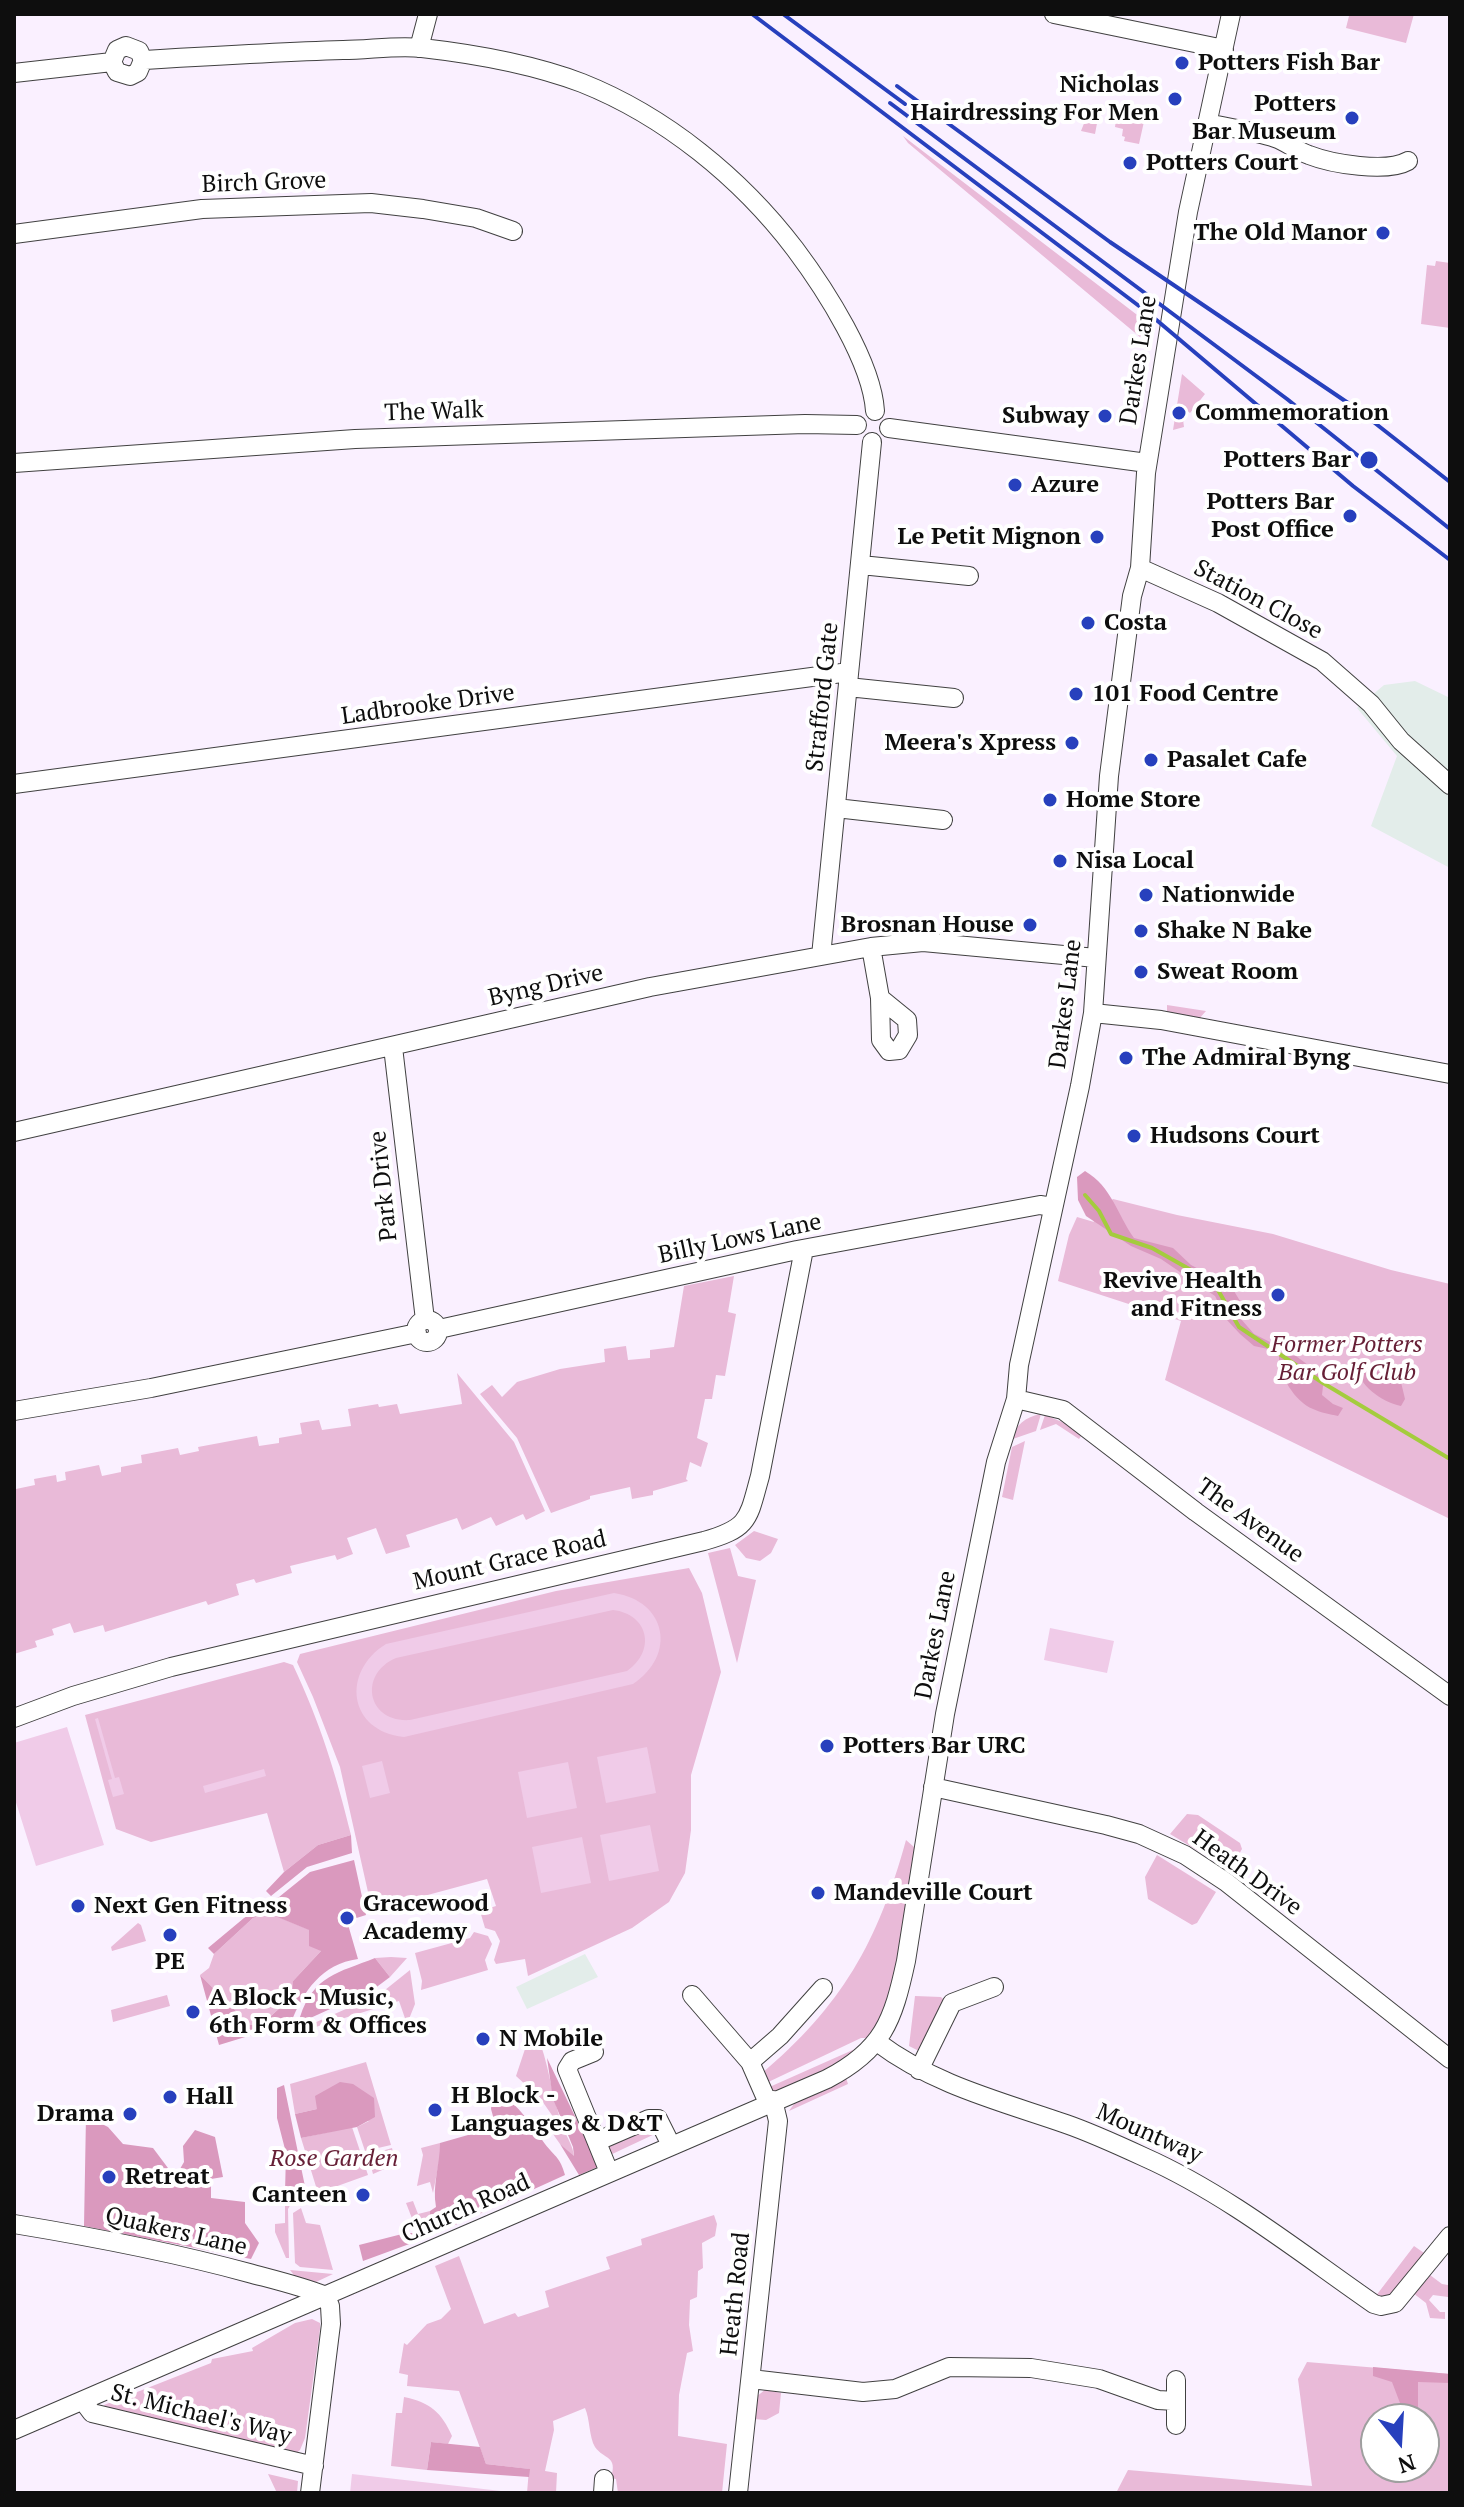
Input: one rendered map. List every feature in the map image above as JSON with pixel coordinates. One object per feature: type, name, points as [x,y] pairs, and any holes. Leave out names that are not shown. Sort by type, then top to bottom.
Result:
[{"type":"street","points":[[419,48],[428,14]]},
{"type":"street","points":[[1054,14],[1224,49]]},
{"type":"street","name":"Darkes Lane","points":[[900,1991],[947,1706],[996,1462],[1016,1399],[1019,1365],[1093,1013],[1109,776],[1132,596],[1140,568],[1147,463],[1188,212],[1231,14]]},
{"type":"street","points":[[14,73],[112,62],[117,72],[130,76],[138,72],[143,60],[419,48],[536,69],[580,83],[634,109],[709,161],[761,207],[815,276],[868,377],[875,411],[887,419],[889,428],[884,438],[872,442],[861,437],[857,425],[863,415],[875,411]]},
{"type":"street","points":[[1207,123],[1276,138],[1308,155],[1328,161],[1398,167],[1408,161]]},
{"type":"street","name":"Birch Grove","points":[[14,234],[202,209],[371,203],[476,218],[513,231]]},
{"type":"street","name":"The Walk","points":[[14,463],[355,439],[857,425]]},
{"type":"street","points":[[889,428],[1147,463]]},
{"type":"street","name":"Strafford Gate","points":[[821,956],[872,442]]},
{"type":"street","points":[[861,565],[969,576]]},
{"type":"street","name":"Station Close","points":[[1140,568],[1218,603],[1322,661],[1371,704],[1401,741],[1450,785]]},
{"type":"street","name":"Ladbrooke Drive","points":[[14,784],[849,680],[954,698]]},
{"type":"street","points":[[836,808],[943,820]]},
{"type":"street","name":"Byng Drive","points":[[14,1132],[650,987],[871,947],[923,942],[1096,958]]},
{"type":"street","points":[[871,947],[880,998]]},
{"type":"street","points":[[1093,1013],[1161,1020],[1450,1074]]},
{"type":"street","name":"Park Drive","points":[[393,1047],[427,1327]]},
{"type":"street","name":"Billy Lows Lane","points":[[14,1411],[151,1388],[804,1249],[1040,1205],[1053,1207]]},
{"type":"street","name":"Mount Grace Road","points":[[14,1718],[73,1696],[171,1667],[704,1541],[736,1530],[744,1523],[750,1510],[760,1476],[804,1249]]},
{"type":"street","name":"The Avenue","points":[[1016,1399],[1063,1410],[1196,1512],[1450,1696]]},
{"type":"street","name":"Heath Drive","points":[[933,1787],[1117,1828],[1139,1834],[1185,1855],[1226,1882],[1450,2059]]},
{"type":"street","points":[[919,2070],[952,2003],[994,1987]]},
{"type":"street","points":[[750,2062],[780,2036],[823,1988]]},
{"type":"street","name":"Church Road","points":[[14,2430],[847,2069],[877,2042],[900,1991]]},
{"type":"street","name":"Heath Road","points":[[692,1995],[737,2051],[750,2062],[778,2121],[738,2493]]},
{"type":"street","name":"Mountway","points":[[877,2042],[919,2070],[973,2094],[1089,2133],[1177,2172],[1207,2188],[1374,2304],[1395,2303],[1450,2236]]},
{"type":"street","points":[[594,2052],[572,2061],[567,2069],[609,2172]]},
{"type":"street","points":[[598,2141],[649,2119],[658,2119],[671,2145]]},
{"type":"street","name":"Quakers Lane","points":[[14,2224],[213,2263],[326,2296]]},
{"type":"street","points":[[310,2493],[331,2324],[326,2296]]},
{"type":"street","points":[[751,2379],[863,2392],[895,2389],[949,2367],[1031,2368],[1099,2379],[1158,2400],[1176,2401]]},
{"type":"street","points":[[1176,2380],[1176,2425]]},
{"type":"street","name":"St. Michael's Way","points":[[83,2401],[92,2413],[314,2466]]},
{"type":"shaded area","points":[[1415,681],[1450,698],[1450,868],[1371,826],[1397,756],[1357,708],[1384,685]]},
{"type":"shaded area","points":[[1085,1171],[1108,1193],[1134,1238],[1173,1248],[1191,1265],[1231,1286],[1240,1301],[1241,1319],[1254,1334],[1270,1342],[1268,1349],[1254,1346],[1240,1334],[1227,1320],[1215,1296],[1161,1259],[1131,1246],[1086,1216],[1078,1200],[1077,1177]]},
{"type":"shaded area","points":[[1279,1356],[1296,1356],[1324,1377],[1322,1395],[1343,1408],[1338,1416],[1306,1405],[1294,1394],[1285,1379]]},
{"type":"shaded area","points":[[1364,1361],[1376,1371],[1400,1378],[1405,1399],[1401,1406],[1378,1396],[1361,1379],[1355,1363]]},
{"type":"shaded area","points":[[614,1593],[632,1598],[646,1607],[660,1631],[656,1659],[633,1684],[404,1737],[371,1724],[357,1699],[357,1684],[362,1670],[386,1644]],"holes":[[[613,1610],[625,1613],[641,1626],[645,1644],[636,1663],[627,1671],[410,1720],[384,1714],[373,1696],[372,1685],[376,1675],[384,1665],[396,1658]]]},
{"type":"shaded area","points":[[1050,1628],[1114,1641],[1107,1673],[1044,1660]]},
{"type":"shaded area","points":[[98,1718],[115,1778],[119,1777],[124,1794],[113,1797],[108,1780],[112,1779],[95,1719]]},
{"type":"shaded area","points":[[67,1727],[104,1845],[36,1866],[14,1796],[14,1743]]},
{"type":"shaded area","points":[[647,1747],[656,1793],[606,1803],[597,1757]]},
{"type":"shaded area","points":[[382,1761],[390,1793],[370,1798],[362,1766]]},
{"type":"shaded area","points":[[568,1762],[577,1808],[527,1818],[518,1772]]},
{"type":"shaded area","points":[[264,1769],[266,1776],[205,1793],[203,1786]]},
{"type":"shaded area","points":[[650,1825],[659,1871],[609,1881],[600,1835]]},
{"type":"shaded area","points":[[351,1835],[352,1853],[307,1867],[271,1896],[266,1891],[318,1845]]},
{"type":"shaded area","points":[[582,1837],[591,1883],[541,1893],[532,1847]]},
{"type":"shaded area","points":[[354,1860],[366,1915],[347,1921],[358,1959],[324,1973],[301,2000],[291,2023],[219,2045],[200,1975],[250,2025],[262,2024],[292,1997],[293,1981],[321,1951],[309,1946],[309,1930],[270,1914],[253,1918],[214,1954],[208,1948],[244,1918],[279,1897],[310,1872]]},
{"type":"shaded area","points":[[585,1954],[598,1977],[527,2009],[516,1987]]},
{"type":"shaded area","points":[[375,1958],[390,1977],[374,1989],[306,2020],[300,2017],[312,1992],[320,1984],[339,1972]]},
{"type":"shaded area","points":[[547,2058],[583,2133],[601,2156],[602,2165],[579,2175],[560,2144],[574,2156],[553,2099]]},
{"type":"shaded area","points":[[340,2082],[353,2084],[374,2098],[375,2117],[357,2127],[301,2138],[295,2114],[317,2109],[315,2096]]},
{"type":"shaded area","points":[[284,2085],[307,2196],[293,2200],[285,2193],[286,2153],[277,2118],[277,2088]]},
{"type":"shaded area","points":[[493,2088],[522,2113],[559,2161],[565,2175],[442,2231],[430,2215],[436,2207],[440,2143],[496,2127],[491,2109]]},
{"type":"shaded area","points":[[86,2116],[108,2127],[123,2144],[153,2148],[171,2172],[177,2174],[184,2162],[183,2146],[195,2130],[215,2137],[223,2177],[211,2179],[211,2198],[245,2202],[245,2223],[259,2243],[251,2259],[84,2226]]},
{"type":"shaded area","points":[[406,2233],[419,2233],[423,2239],[363,2261],[359,2245]]},
{"type":"shaded area","points":[[1373,2367],[1450,2374],[1450,2383],[1418,2382],[1418,2403],[1400,2403],[1392,2382],[1373,2376]]},
{"type":"shaded area","points":[[431,2442],[480,2447],[486,2464],[530,2469],[529,2477],[427,2470]]},
{"type":"shaded area","points":[[352,2474],[501,2491],[501,2493],[350,2493]]},
{"type":"green space","points":[[1345,14],[1414,14],[1406,43],[1346,28],[1349,16]]},
{"type":"green space","points":[[1086,106],[1093,107],[1091,117],[1098,118],[1095,134],[1081,131],[1089,111],[1085,109]]},
{"type":"green space","points":[[1140,107],[1139,116],[1145,117],[1139,144],[1124,141],[1123,129],[1115,127],[1116,120],[1132,122],[1135,110]]},
{"type":"green space","points":[[903,136],[1149,324],[1145,331],[1140,337]]},
{"type":"green space","points":[[1436,261],[1450,263],[1450,328],[1421,324],[1427,265],[1435,266]]},
{"type":"green space","points":[[1182,374],[1205,394],[1190,413],[1185,409],[1182,412],[1184,427],[1173,430]]},
{"type":"green space","points":[[1167,1005],[1206,1011],[1198,1020],[1167,1012]]},
{"type":"green space","name":"Former Potters Bar Golf Club","points":[[1113,1199],[1273,1234],[1391,1270],[1450,1284],[1450,1519],[1165,1380],[1181,1321],[1058,1281],[1069,1235],[1077,1217],[1094,1222],[1092,1217]]},
{"type":"green space","points":[[734,1276],[728,1312],[736,1314],[725,1376],[716,1375],[712,1399],[705,1399],[697,1438],[708,1443],[701,1467],[690,1462],[688,1481],[653,1491],[653,1495],[632,1499],[630,1487],[590,1496],[590,1499],[551,1513],[517,1438],[480,1394],[492,1385],[502,1397],[517,1382],[560,1369],[605,1362],[604,1349],[626,1346],[628,1360],[650,1358],[650,1350],[674,1347],[684,1286]]},
{"type":"green space","points":[[457,1373],[514,1442],[545,1511],[526,1520],[523,1514],[496,1526],[491,1517],[462,1530],[457,1518],[406,1535],[410,1547],[386,1554],[376,1528],[347,1538],[353,1554],[337,1560],[335,1555],[290,1566],[292,1573],[256,1583],[254,1579],[236,1584],[239,1595],[208,1605],[206,1601],[105,1632],[103,1625],[74,1633],[70,1623],[52,1629],[54,1635],[35,1641],[37,1647],[14,1654],[14,1484],[16,1489],[35,1485],[34,1479],[56,1475],[57,1482],[66,1480],[65,1472],[99,1465],[102,1476],[121,1472],[121,1467],[142,1463],[141,1455],[178,1448],[180,1455],[199,1451],[198,1447],[257,1436],[259,1446],[279,1443],[279,1438],[302,1434],[300,1423],[319,1420],[322,1430],[351,1426],[348,1409],[397,1404],[400,1414],[462,1404]]},
{"type":"green space","points":[[1041,1414],[1036,1431],[1010,1440],[1022,1422]]},
{"type":"green space","points":[[1045,1415],[1082,1435],[1079,1439],[1056,1424],[1040,1430]]},
{"type":"green space","points":[[1025,1441],[1013,1500],[1002,1497],[1012,1447]]},
{"type":"green space","points":[[754,1531],[778,1539],[771,1553],[760,1561],[746,1558],[735,1545]]},
{"type":"green space","points":[[730,1548],[738,1576],[756,1580],[737,1663],[708,1553]]},
{"type":"green space","points":[[689,1568],[702,1593],[721,1672],[691,1775],[691,1830],[685,1873],[669,1902],[632,1928],[528,1976],[525,1959],[496,1964],[494,1960],[500,1941],[495,1931],[485,1928],[480,1911],[496,1906],[487,1879],[372,1910],[340,1767],[297,1662],[300,1654],[556,1591]]},
{"type":"green space","points":[[284,1662],[293,1665],[311,1707],[333,1769],[351,1835],[318,1845],[284,1872],[267,1813],[151,1842],[116,1829],[85,1715]]},
{"type":"green space","points":[[1187,1814],[1198,1815],[1240,1843],[1242,1849],[1230,1870],[1170,1834]]},
{"type":"green space","points":[[906,1840],[914,1847],[914,1854],[892,1997],[870,2038],[861,2038],[762,2085],[760,2075],[813,2024],[853,1970],[883,1910]]},
{"type":"green space","points":[[1157,1855],[1216,1892],[1197,1923],[1192,1925],[1148,1899],[1145,1877]]},
{"type":"green space","points":[[271,1914],[310,1930],[321,1951],[293,1981],[293,1996],[262,2024],[250,2025],[200,1975],[209,1968],[214,1954],[253,1918]]},
{"type":"green space","points":[[138,1923],[146,1941],[112,1951],[111,1947]]},
{"type":"green space","points":[[474,1932],[488,1936],[492,1944],[485,1960],[488,1970],[421,1990],[422,1981],[415,1953],[470,1938]]},
{"type":"green space","points":[[375,1958],[407,1958],[390,1977]]},
{"type":"green space","points":[[410,1970],[415,2004],[407,2024],[399,2001],[306,2030],[305,2027],[380,1994]]},
{"type":"green space","points":[[167,1995],[170,2006],[113,2022],[111,2010]]},
{"type":"green space","points":[[915,1996],[941,1997],[944,2000],[923,2053],[909,2046]]},
{"type":"green space","points":[[536,2032],[574,2157],[548,2127],[556,2121],[540,2098],[516,2076],[530,2034]]},
{"type":"green space","points":[[864,2045],[837,2065],[775,2092],[765,2089]]},
{"type":"green space","points":[[366,2062],[391,2145],[365,2151],[357,2127],[369,2121],[317,2109],[295,2114],[290,2084]]},
{"type":"green space","points":[[846,2078],[848,2084],[789,2111],[796,2101]]},
{"type":"green space","points":[[650,2123],[657,2133],[608,2156],[607,2142]]},
{"type":"green space","name":"Rose Garden","points":[[352,2127],[368,2175],[318,2193],[301,2138]]},
{"type":"green space","points":[[440,2143],[433,2193],[430,2182],[417,2186],[423,2155],[421,2148]]},
{"type":"green space","points":[[392,2148],[396,2164],[373,2174],[368,2155]]},
{"type":"green space","points":[[285,2193],[293,2200],[288,2209],[289,2258],[286,2258],[275,2232],[275,2224],[285,2223]]},
{"type":"green space","points":[[413,2201],[418,2214],[430,2211],[442,2231],[435,2234],[428,2226],[413,2221],[406,2203]]},
{"type":"green space","points":[[301,2208],[306,2223],[320,2225],[333,2270],[300,2267],[295,2263],[293,2213]]},
{"type":"green space","points":[[714,2215],[717,2224],[715,2236],[702,2243],[703,2268],[698,2271],[697,2297],[690,2300],[689,2325],[693,2351],[687,2353],[679,2395],[678,2436],[727,2444],[722,2493],[618,2493],[616,2479],[611,2478],[613,2465],[595,2447],[585,2408],[553,2421],[554,2430],[545,2471],[557,2473],[556,2493],[527,2493],[529,2469],[486,2464],[459,2391],[407,2386],[408,2375],[399,2373],[404,2343],[407,2345],[427,2324],[441,2319],[451,2309],[435,2266],[459,2256],[484,2324],[515,2313],[518,2317],[549,2307],[545,2291],[610,2269],[606,2257],[642,2245],[641,2239]]},
{"type":"green space","points":[[1414,2246],[1427,2255],[1389,2300],[1375,2297]]},
{"type":"green space","points":[[290,2270],[333,2274],[314,2283],[297,2279]]},
{"type":"green space","points":[[1430,2275],[1448,2285],[1448,2297],[1433,2295],[1429,2300],[1440,2312],[1445,2312],[1445,2319],[1430,2318],[1426,2303],[1413,2293]]},
{"type":"green space","points":[[312,2319],[320,2323],[320,2329],[305,2438],[294,2455],[108,2412],[104,2405],[211,2363],[212,2359],[253,2351],[252,2348],[295,2323]]},
{"type":"green space","points":[[1307,2362],[1450,2374],[1450,2493],[1116,2493],[1128,2470],[1312,2486],[1298,2379]]},
{"type":"green space","points":[[771,2388],[771,2391],[781,2393],[779,2413],[766,2420],[754,2419],[756,2397]]},
{"type":"green space","points":[[404,2397],[434,2410],[452,2436],[448,2444],[431,2442],[427,2470],[391,2466],[396,2413],[402,2413]]},
{"type":"green space","points":[[268,2474],[298,2481],[297,2493],[277,2493]]},
{"type":"waterway","points":[[1085,1195],[1099,1211],[1111,1234],[1152,1248],[1214,1283],[1239,1327],[1323,1383],[1450,1459]]},
{"type":"railway","points":[[752,14],[1147,312],[1353,486],[1450,560]]},
{"type":"railway","points":[[783,14],[905,104]]},
{"type":"railway","points":[[897,86],[1110,242],[1357,409],[1450,482]]},
{"type":"railway","points":[[890,103],[1287,399],[1450,529]]},
{"type":"place","name":"Potters Fish Bar","points":[[1182,63]]},
{"type":"place","name":"Nicholas Hairdressing For Men","points":[[1175,99]]},
{"type":"place","name":"Potters Bar Museum","points":[[1352,118]]},
{"type":"place","name":"Potters Court","points":[[1130,163]]},
{"type":"place","name":"The Old Manor","points":[[1383,233]]},
{"type":"place","name":"Commemoration","points":[[1179,413]]},
{"type":"place","name":"Subway","points":[[1105,416]]},
{"type":"place","name":"Potters Bar","points":[[1369,460]]},
{"type":"place","name":"Azure","points":[[1015,485]]},
{"type":"place","name":"Potters Bar Post Office","points":[[1350,516]]},
{"type":"place","name":"Le Petit Mignon","points":[[1097,537]]},
{"type":"place","name":"Costa","points":[[1088,623]]},
{"type":"place","name":"101 Food Centre","points":[[1076,694]]},
{"type":"place","name":"Meera's Xpress","points":[[1072,743]]},
{"type":"place","name":"Pasalet Cafe","points":[[1151,760]]},
{"type":"place","name":"Home Store","points":[[1050,800]]},
{"type":"place","name":"Nisa Local","points":[[1060,861]]},
{"type":"place","name":"Nationwide","points":[[1146,895]]},
{"type":"place","name":"Brosnan House","points":[[1030,925]]},
{"type":"place","name":"Shake N Bake","points":[[1141,931]]},
{"type":"place","name":"Sweat Room","points":[[1141,972]]},
{"type":"place","name":"The Admiral Byng","points":[[1126,1058]]},
{"type":"place","name":"Hudsons Court","points":[[1134,1136]]},
{"type":"place","name":"Revive Health and Fitness","points":[[1278,1295]]},
{"type":"place","name":"Potters Bar URC","points":[[827,1746]]},
{"type":"place","name":"Mandeville Court","points":[[818,1893]]},
{"type":"place","name":"Next Gen Fitness","points":[[78,1906]]},
{"type":"place","name":"Gracewood Academy","points":[[347,1918]]},
{"type":"place","name":"PE","points":[[170,1935]]},
{"type":"place","name":"A Block - Music, 6th Form & Offices","points":[[193,2012]]},
{"type":"place","name":"N Mobile","points":[[483,2039]]},
{"type":"place","name":"Hall","points":[[170,2097]]},
{"type":"place","name":"H Block - Languages & D&T","points":[[435,2110]]},
{"type":"place","name":"Drama","points":[[130,2114]]},
{"type":"place","name":"Retreat","points":[[109,2177]]},
{"type":"place","name":"Canteen","points":[[363,2195]]}]
